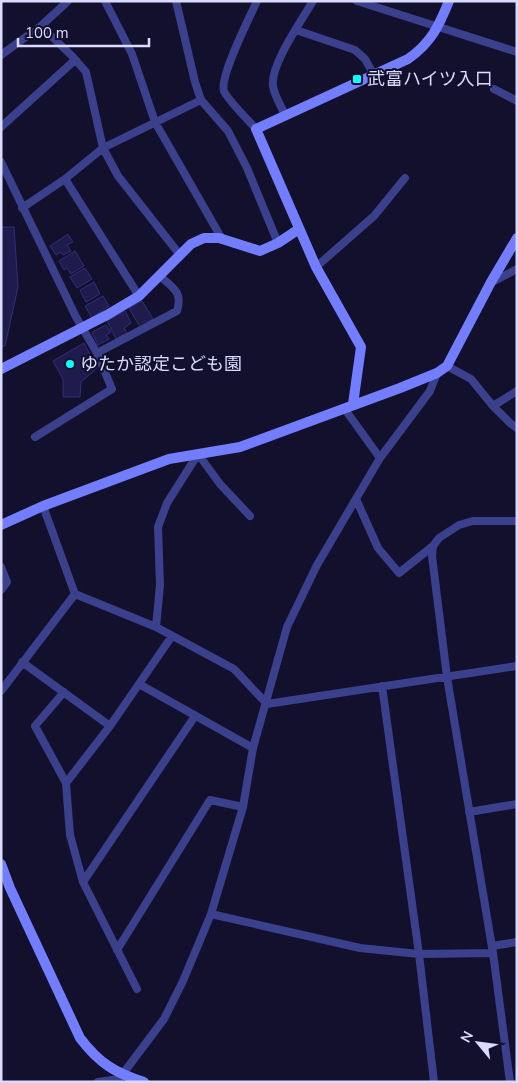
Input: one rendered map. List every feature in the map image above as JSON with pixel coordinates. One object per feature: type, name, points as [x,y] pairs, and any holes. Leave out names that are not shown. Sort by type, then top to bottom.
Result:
[{"type":"street","points":[[1,55],[41,26],[68,1]]},
{"type":"street","points":[[105,1],[132,54],[155,122],[222,239]]},
{"type":"street","points":[[176,1],[201,100],[228,131],[247,168],[278,243]]},
{"type":"street","points":[[257,1],[228,67],[223,82],[224,91],[256,129],[316,267],[361,347],[349,406],[380,458]]},
{"type":"street","points":[[285,115],[273,86],[274,74],[281,56],[313,1]]},
{"type":"street","points":[[357,1],[517,52]]},
{"type":"street","points":[[256,129],[408,59],[421,50],[438,28],[449,1]]},
{"type":"street","points":[[41,26],[86,72],[103,148],[118,176],[180,255]]},
{"type":"street","points":[[296,30],[356,50],[365,59],[374,75]]},
{"type":"street","points":[[1,127],[75,60]]},
{"type":"street","points":[[494,89],[517,101]]},
{"type":"street","points":[[22,208],[65,179],[103,148],[201,100]]},
{"type":"street","points":[[1,162],[112,389],[35,437]]},
{"type":"street","points":[[316,267],[374,216],[405,178]]},
{"type":"street","points":[[65,179],[139,296]]},
{"type":"street","points":[[1,369],[107,315],[139,296],[191,244],[204,238],[222,239],[260,251],[278,243],[299,228]]},
{"type":"street","points":[[1,525],[43,506],[169,459],[240,447],[437,373],[447,366],[491,282],[517,238]]},
{"type":"street","points":[[491,282],[517,269]]},
{"type":"street","points":[[96,353],[177,311],[180,301],[178,293],[160,276]]},
{"type":"street","points":[[447,366],[471,379],[493,406],[517,428]]},
{"type":"street","points":[[98,1082],[119,1079],[164,1019],[183,981],[211,914],[242,807],[253,748],[288,627],[317,565],[380,458],[430,391],[437,373]]},
{"type":"street","points":[[493,406],[517,391]]},
{"type":"street","points":[[198,454],[220,484],[250,516]]},
{"type":"street","points":[[156,627],[160,585],[158,527],[167,503],[198,454]]},
{"type":"street","points":[[356,499],[378,548],[399,573],[433,546],[439,538],[459,525],[473,521],[517,521]]},
{"type":"street","points":[[43,506],[75,594],[156,627],[234,669],[267,704]]},
{"type":"street","points":[[433,546],[432,556],[447,677],[513,1067],[510,1082]]},
{"type":"street","points":[[1,566],[7,582],[1,590]]},
{"type":"street","points":[[1,691],[75,594]]},
{"type":"street","points":[[66,783],[110,726],[172,636]]},
{"type":"street","points":[[22,662],[110,726]]},
{"type":"street","points":[[267,704],[517,666]]},
{"type":"street","points":[[139,684],[253,748]]},
{"type":"street","points":[[382,686],[419,954],[434,1082]]},
{"type":"street","points":[[64,692],[35,726],[66,783],[70,835],[83,882],[137,989]]},
{"type":"street","points":[[83,882],[195,716]]},
{"type":"street","points":[[117,950],[210,800],[242,807]]},
{"type":"street","points":[[469,812],[517,804]]},
{"type":"street","points":[[1,864],[10,888],[80,1038],[91,1053],[104,1064],[122,1075],[144,1082]]},
{"type":"street","points":[[211,914],[360,948],[419,954],[493,950],[517,942]]},
{"type":"building","points":[[1,227],[14,227],[18,287],[5,346],[1,346]]},
{"type":"building","points":[[68,234],[73,242],[67,245],[71,251],[63,255],[61,252],[56,255],[50,246]]},
{"type":"building","points":[[75,251],[84,266],[71,274],[67,268],[64,270],[59,261]]},
{"type":"building","points":[[85,268],[92,279],[77,288],[70,277]]},
{"type":"building","points":[[94,282],[100,294],[86,302],[80,290]]},
{"type":"building","points":[[103,296],[109,306],[92,318],[85,306]]},
{"type":"building","points":[[142,301],[153,319],[140,327],[129,308]]},
{"type":"building","points":[[125,311],[131,323],[124,328],[127,333],[116,339],[107,321]]},
{"type":"building","points":[[106,325],[111,332],[106,335],[109,339],[98,345],[92,332]]},
{"type":"building","points":[[84,343],[97,368],[81,382],[80,397],[63,397],[63,379],[53,361]]},
{"type":"place","name":"武富ハイツ入口","points":[[357,79]]},
{"type":"place","name":"ゆたか認定こども園","points":[[70,364]]}]
